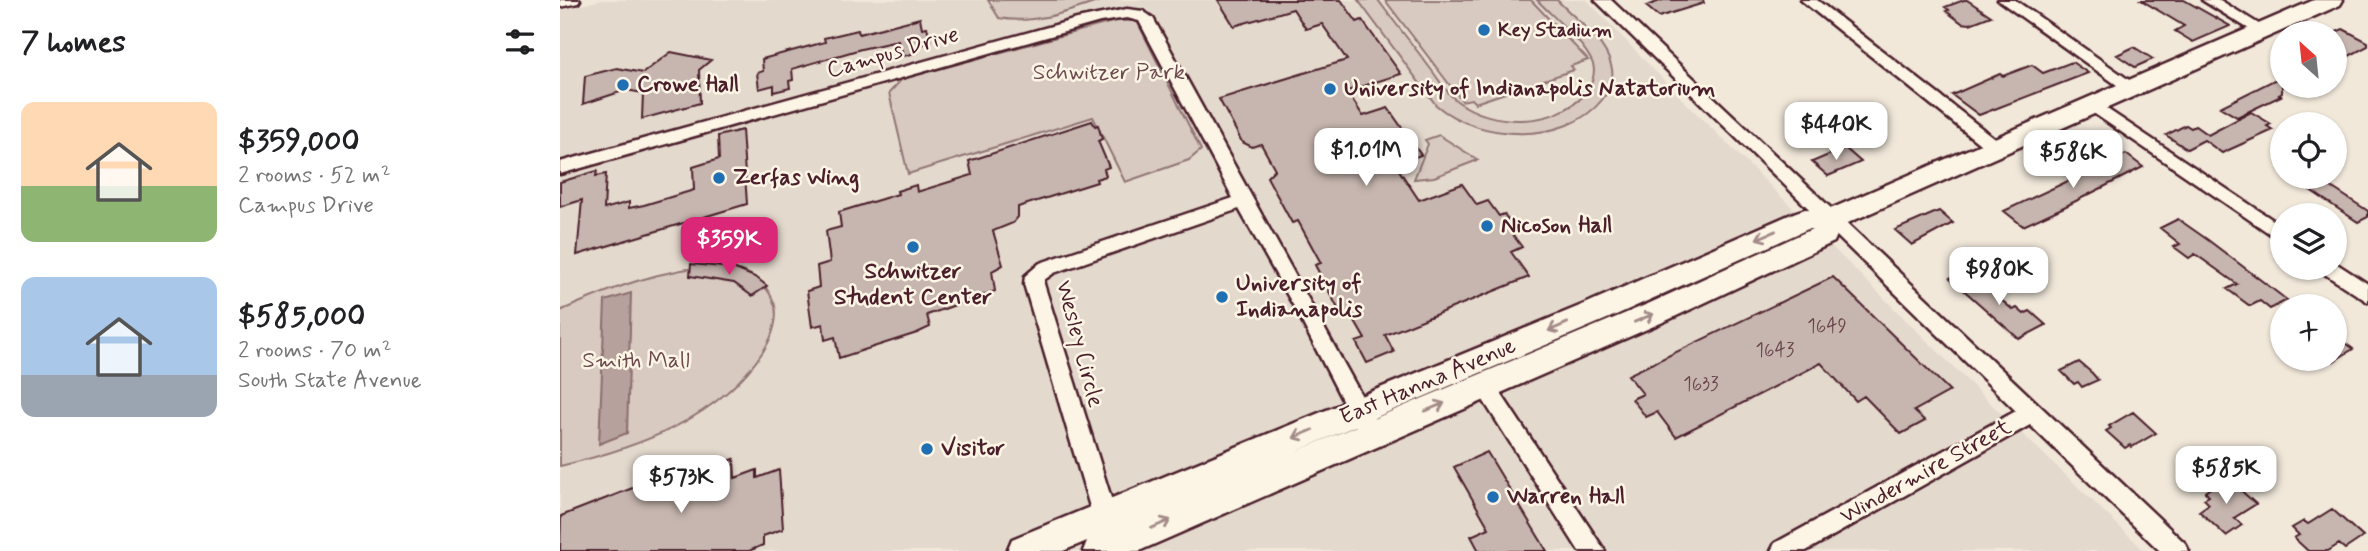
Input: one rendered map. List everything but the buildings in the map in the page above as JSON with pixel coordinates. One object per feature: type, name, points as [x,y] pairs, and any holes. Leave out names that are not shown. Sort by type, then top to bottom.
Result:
[{"type":"main road","name":"East Hanna Avenue","points":[[1100,551],[1597,311],[1805,219],[1831,220],[2332,0]]},
{"type":"main road","name":"East Hanna Avenue","points":[[1024,551],[1105,517],[1365,422],[1485,386],[1660,311],[1824,235],[1831,220]]},
{"type":"street","points":[[560,3],[573,0]]},
{"type":"street","points":[[1602,0],[2177,551]]},
{"type":"street","points":[[1808,0],[1996,148]]},
{"type":"street","points":[[2005,0],[2134,89]]},
{"type":"street","points":[[2210,0],[2262,31]]},
{"type":"street","name":"Campus Drive","points":[[560,169],[1133,12],[1145,18],[1365,422]]},
{"type":"street","points":[[2095,106],[2270,227]]},
{"type":"street","name":"Wesley Circle","points":[[1105,517],[1034,284],[1035,276],[1047,268],[1243,201]]},
{"type":"street","points":[[2347,280],[2368,294]]},
{"type":"street","points":[[1485,386],[1593,551]]},
{"type":"street","name":"Windermire Street","points":[[1783,551],[2032,413]]},
{"type":"shaded area","name":"University of Indianapolis","points":[[602,0],[1587,0],[1675,92],[1987,400],[2145,551],[560,551],[560,10]]},
{"type":"shaded area","points":[[631,293],[627,433],[599,444],[605,301]]},
{"type":"green space","points":[[988,0],[1103,0],[1052,16],[1012,20],[999,18]]},
{"type":"green space","points":[[1358,0],[1378,0],[1449,94],[1471,110],[1487,116],[1522,120],[1557,113],[1585,94],[1591,84],[1594,68],[1589,56],[1537,0],[1557,0],[1596,38],[1611,65],[1611,84],[1602,100],[1586,115],[1566,125],[1521,133],[1474,126],[1436,105]]},
{"type":"green space","name":"Key Stadium","points":[[1385,0],[1531,0],[1588,60],[1571,66],[1574,70],[1475,103],[1471,99],[1462,101]]},
{"type":"green space","name":"Schwitzer Park","points":[[1116,21],[1137,21],[1201,150],[1189,160],[1125,182],[1093,117],[908,174],[889,93],[902,79]]},
{"type":"green space","points":[[1439,135],[1478,160],[1434,177],[1414,179],[1428,144],[1425,140]]},
{"type":"green space","name":"Smith Mall","points":[[717,266],[743,271],[757,279],[769,291],[775,306],[776,319],[770,338],[746,374],[724,395],[674,427],[618,450],[560,466],[560,311],[657,275]]},
{"type":"place","name":"Key Stadium","points":[[1484,30]]},
{"type":"place","name":"Crowe Hall","points":[[623,85]]},
{"type":"place","name":"University of Indianapolis Natatorium","points":[[1330,89]]},
{"type":"place","name":"Zerfas Wing","points":[[719,178]]},
{"type":"place","name":"Nicoson Hall","points":[[1487,226]]},
{"type":"place","name":"Schwitzer Student Center","points":[[913,247]]},
{"type":"place","name":"University of Indianapolis","points":[[1222,297]]},
{"type":"place","name":"Visitor","points":[[927,449]]},
{"type":"place","name":"Warren Hall","points":[[1493,497]]}]
